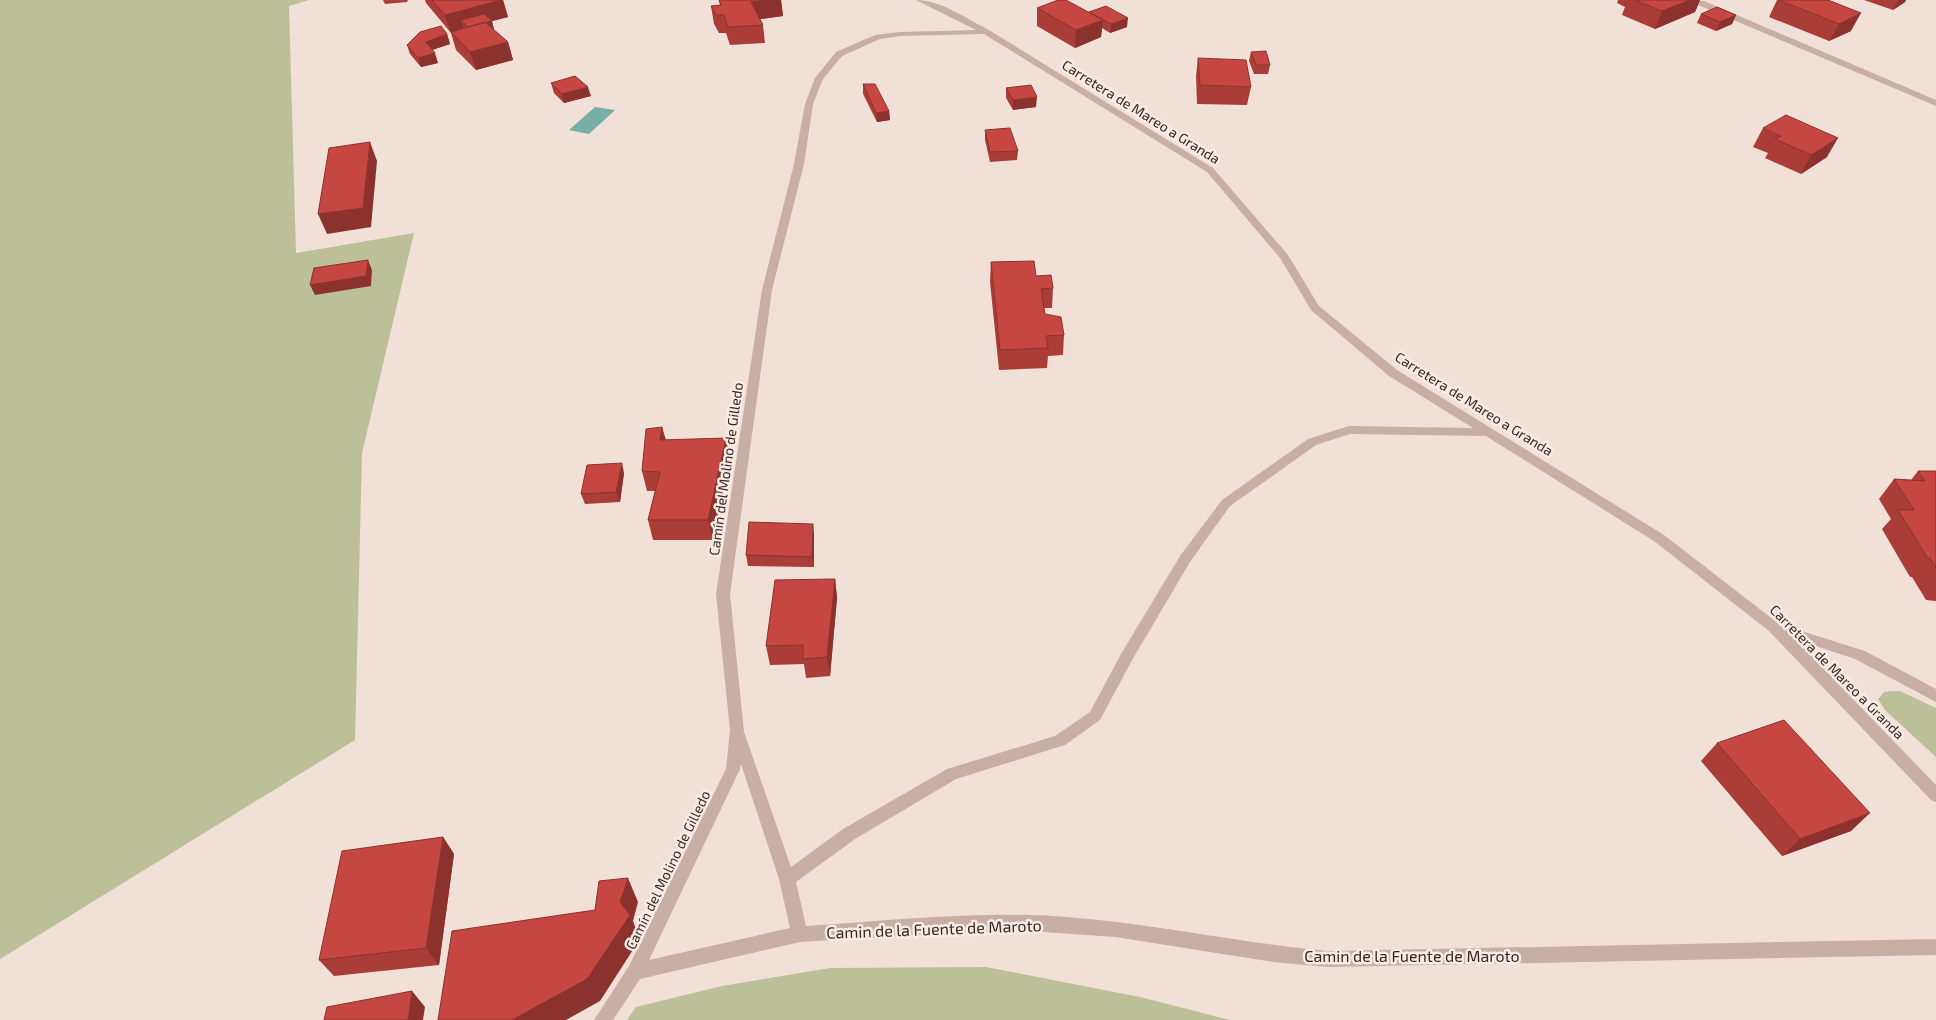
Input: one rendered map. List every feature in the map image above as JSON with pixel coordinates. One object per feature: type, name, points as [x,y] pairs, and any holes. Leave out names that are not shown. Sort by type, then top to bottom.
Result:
[{"type":"street","name":"Carretera de Mareo a Granda","points":[[920,0],[955,15],[986,32],[1210,170],[1284,257],[1315,308],[1393,373],[1659,538],[1774,627],[1936,795]]},
{"type":"street","points":[[1702,3],[1936,103]]},
{"type":"street","name":"Camín del Molino de Gilledo","points":[[603,1020],[635,972],[733,769],[737,730],[723,594],[768,290],[799,164],[809,104],[819,78],[839,54],[878,37],[900,34],[986,32]]},
{"type":"street","points":[[787,879],[849,834],[952,774],[1060,741],[1096,716],[1126,658],[1185,559],[1226,503],[1312,442],[1349,430],[1488,432]]},
{"type":"street","points":[[1774,627],[1860,655],[1936,696]]},
{"type":"street","points":[[737,730],[787,879],[800,934]]},
{"type":"street","name":"Camin de la Fuente de Maroto","points":[[635,972],[800,934],[949,925],[1030,923],[1115,929],[1273,954],[1328,959],[1936,947]]},
{"type":"green space","points":[[0,0],[309,0],[289,6],[296,253],[414,233],[362,453],[355,740],[0,959]]},
{"type":"green space","points":[[1900,691],[1936,708],[1936,757],[1885,710],[1878,699],[1884,692]]},
{"type":"green space","points":[[986,967],[1140,997],[1230,1020],[627,1020],[636,1007],[722,986],[830,968]]},
{"type":"water","points":[[595,107],[615,110],[589,134],[569,130]]},
{"type":"building","points":[[432,0],[501,0],[445,15]]},
{"type":"building","points":[[719,0],[768,0],[751,2],[763,25],[728,27],[724,15],[716,15],[711,6],[721,5]]},
{"type":"building","points":[[1058,0],[1066,0],[1103,20],[1076,30],[1037,8]]},
{"type":"building","points":[[1635,0],[1690,0],[1662,11]]},
{"type":"building","points":[[1779,0],[1828,0],[1861,13],[1839,24]]},
{"type":"building","points":[[1106,6],[1128,18],[1111,24],[1089,12]]},
{"type":"building","points":[[1717,7],[1736,15],[1720,22],[1701,14]]},
{"type":"building","points":[[484,14],[492,21],[468,27],[461,20]]},
{"type":"building","points":[[485,22],[508,42],[470,52],[451,32]]},
{"type":"building","points":[[441,26],[447,34],[426,42],[435,53],[418,58],[407,45],[420,32]]},
{"type":"building","points":[[1266,51],[1270,65],[1256,65],[1251,52]]},
{"type":"building","points":[[1198,58],[1246,60],[1251,87],[1200,85]]},
{"type":"building","points":[[575,76],[588,87],[562,94],[551,83]]},
{"type":"building","points":[[863,84],[875,84],[889,111],[876,113]]},
{"type":"building","points":[[1031,85],[1037,97],[1013,100],[1006,88]]},
{"type":"building","points":[[1786,115],[1838,138],[1811,155],[1775,139],[1781,136],[1763,128]]},
{"type":"building","points":[[1010,128],[1018,151],[990,152],[985,130]]},
{"type":"building","points":[[370,142],[363,208],[318,214],[329,148]]},
{"type":"building","points":[[368,260],[366,276],[310,285],[314,268]]},
{"type":"building","points":[[1034,261],[1036,276],[1051,275],[1053,288],[1041,289],[1045,314],[1061,317],[1064,335],[1046,336],[1048,348],[1000,350],[991,262]]},
{"type":"building","points":[[662,427],[660,440],[726,438],[708,520],[648,520],[660,472],[642,471],[646,429]]},
{"type":"building","points":[[622,463],[616,492],[581,494],[587,465]]},
{"type":"building","points":[[1918,471],[1936,471],[1936,568],[1898,510],[1914,510],[1894,479],[1925,481]]},
{"type":"building","points":[[749,522],[813,524],[812,557],[746,555]]},
{"type":"building","points":[[835,579],[827,657],[803,659],[803,645],[766,646],[775,580]]},
{"type":"building","points":[[1784,720],[1870,813],[1800,839],[1717,743]]},
{"type":"building","points":[[443,837],[426,948],[319,960],[342,851]]},
{"type":"building","points":[[628,878],[620,902],[630,915],[587,979],[512,1020],[438,1020],[452,931],[595,910],[599,881]]},
{"type":"building","points":[[412,991],[408,1020],[324,1020],[327,1007]]}]
